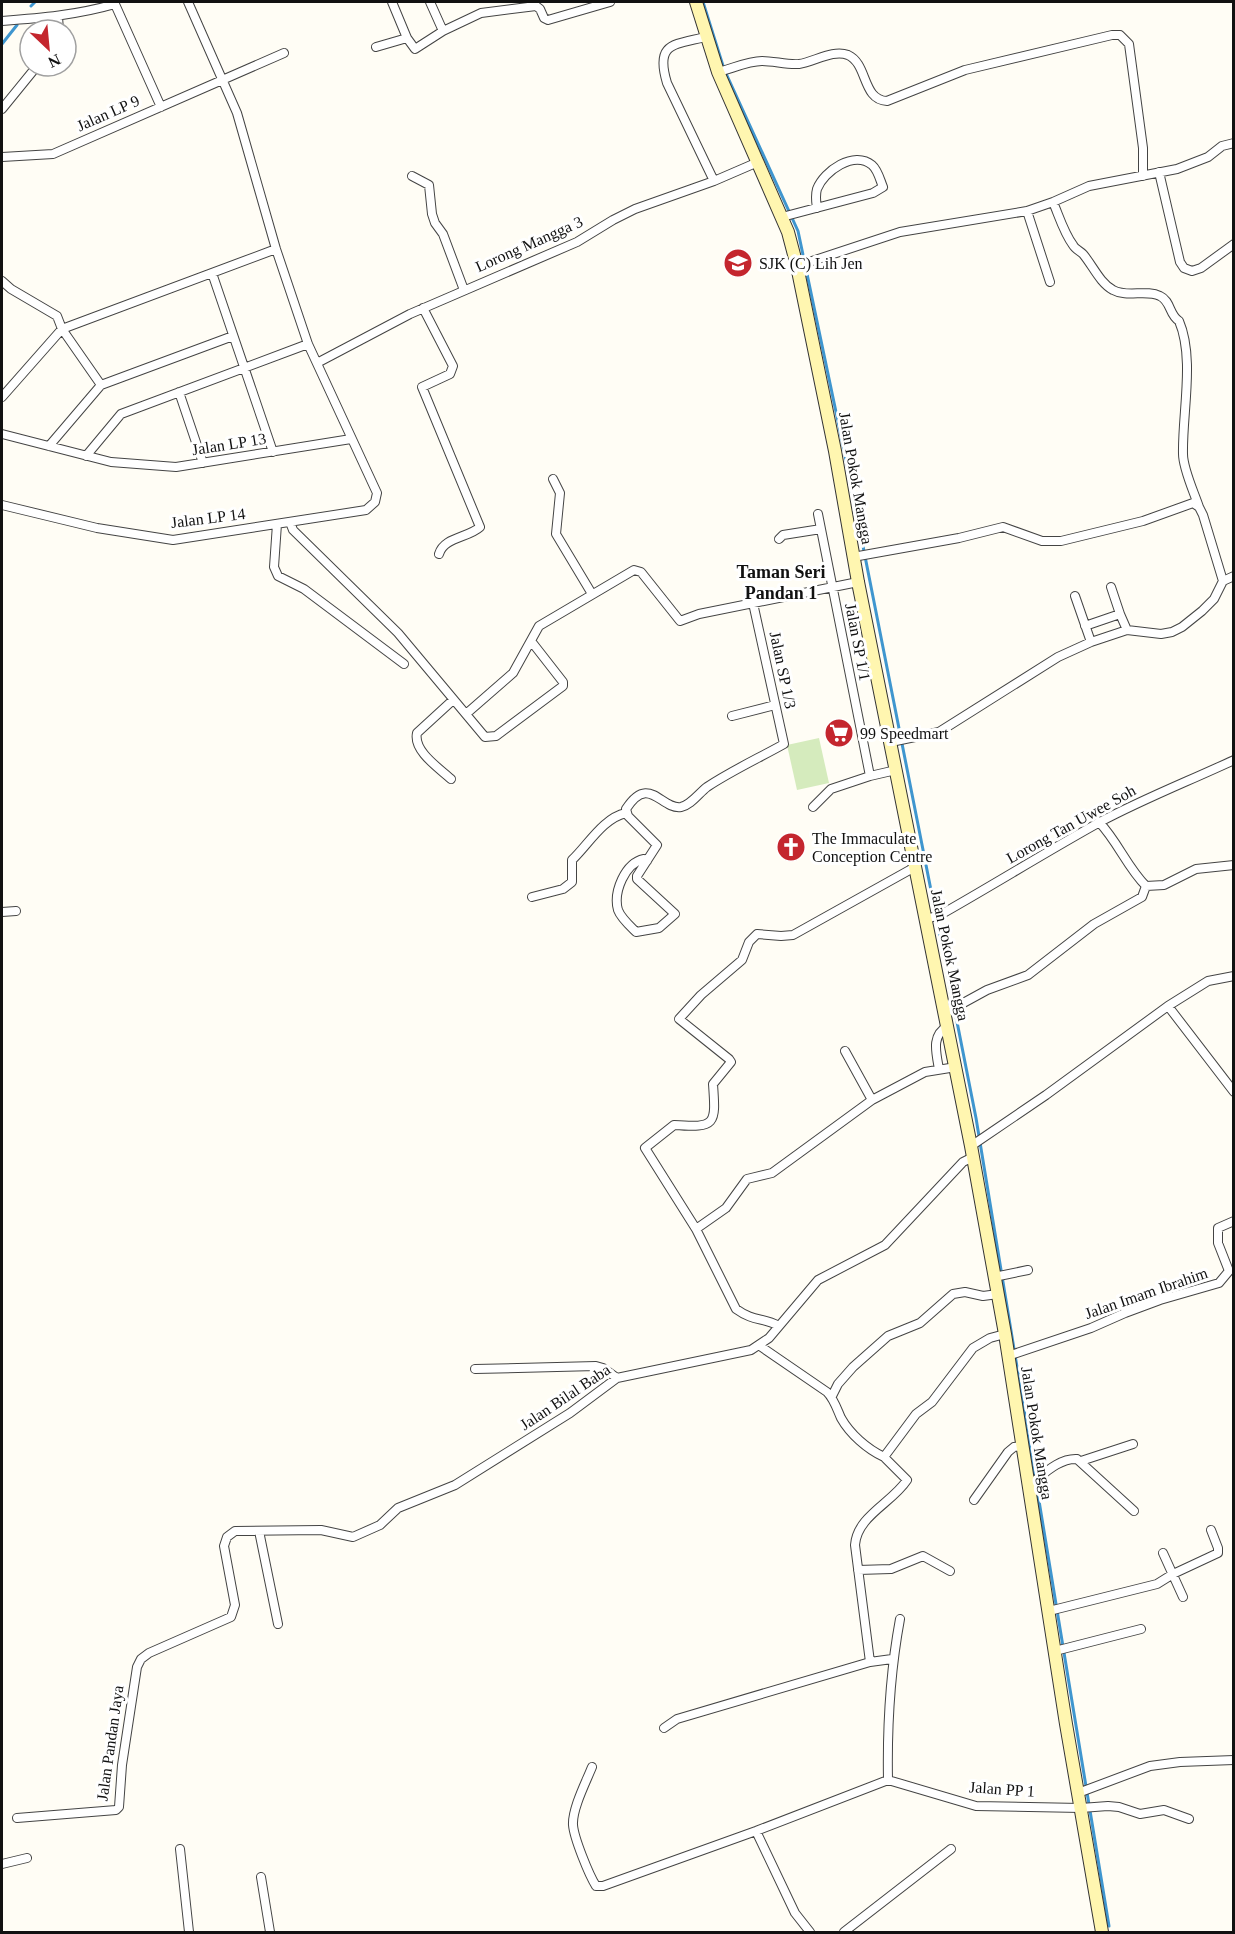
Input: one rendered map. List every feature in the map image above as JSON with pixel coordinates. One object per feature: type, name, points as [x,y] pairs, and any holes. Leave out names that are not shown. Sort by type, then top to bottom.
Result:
[{"type":"main road","name":"Jalan Pokok Mangga","points":[[696,2],[705,37],[758,162],[788,216],[791,240],[803,265],[835,451],[860,556],[858,582],[893,742],[896,770],[915,867],[950,1015],[956,1066],[1000,1276],[998,1294],[1005,1334],[1014,1354],[1022,1446],[1051,1611],[1061,1649],[1102,1932]]},
{"type":"street","points":[[188,2],[237,113],[276,249],[308,344],[351,440]]},
{"type":"street","points":[[392,2],[407,38],[415,49],[443,31],[481,13],[536,6],[548,20],[596,3],[610,2]]},
{"type":"street","points":[[430,2],[443,31]]},
{"type":"street","points":[[2,21],[86,13],[114,3],[161,106]]},
{"type":"street","points":[[720,71],[760,61],[800,64],[840,53],[851,56],[873,96],[880,101],[887,101],[965,70],[1120,35],[1128,44],[1143,148],[1143,176]]},
{"type":"street","points":[[705,37],[672,45],[664,54],[662,66],[667,83],[714,182]]},
{"type":"street","points":[[376,47],[407,38]]},
{"type":"street","name":"Jalan LP 9","points":[[2,158],[53,154],[284,53]]},
{"type":"street","points":[[2,109],[27,78]]},
{"type":"street","points":[[803,265],[900,232],[1028,210],[1089,186],[1177,169],[1208,157],[1222,146],[1233,143]]},
{"type":"street","points":[[788,216],[880,191],[883,187],[875,169],[870,163],[859,160],[844,162],[824,178],[817,188],[815,199],[817,208]]},
{"type":"street","name":"Lorong Mangga 3","points":[[317,363],[423,308],[577,242],[635,209],[714,182],[758,162]]},
{"type":"street","points":[[1159,172],[1180,262],[1184,268],[1192,271],[1201,268],[1233,244]]},
{"type":"street","points":[[412,176],[429,185],[435,223],[443,234],[464,290]]},
{"type":"street","points":[[1053,202],[1073,246],[1084,255],[1094,271],[1113,290],[1160,296],[1165,300],[1173,317],[1179,321],[1185,337],[1186,354],[1183,457],[1223,581]]},
{"type":"street","points":[[1028,210],[1050,282]]},
{"type":"street","points":[[2,397],[62,329],[276,249]]},
{"type":"street","points":[[212,273],[273,452]]},
{"type":"street","points":[[2,281],[11,290],[57,316],[62,329],[101,385]]},
{"type":"street","points":[[423,308],[453,366],[450,374],[422,387],[480,527],[446,544],[440,554]]},
{"type":"street","points":[[49,446],[101,385],[233,336]]},
{"type":"street","points":[[86,456],[121,414],[308,344]]},
{"type":"street","points":[[179,392],[203,463]]},
{"type":"street","name":"Jalan LP 13","points":[[2,434],[111,462],[176,467],[351,440]]},
{"type":"street","name":"Jalan LP 14","points":[[2,505],[98,528],[173,540],[366,510],[371,508],[377,497],[351,440]]},
{"type":"street","points":[[553,479],[560,492],[556,534],[591,594]]},
{"type":"street","points":[[860,556],[1003,527],[1042,541],[1061,541],[1143,521],[1193,503],[1199,507]]},
{"type":"street","name":"Jalan SP 1/1","points":[[818,514],[870,776]]},
{"type":"street","points":[[290,522],[293,530],[398,633],[485,737],[496,736],[560,689],[562,682],[531,641]]},
{"type":"street","points":[[277,524],[275,572],[304,589],[404,664]]},
{"type":"street","points":[[780,539],[783,535],[820,529]]},
{"type":"street","points":[[466,714],[513,673],[539,626],[634,570],[638,570],[680,621],[699,614],[858,582]]},
{"type":"street","points":[[893,742],[939,732],[1058,657],[1091,642],[1127,630],[1161,634],[1182,627],[1214,599],[1223,581],[1233,576]]},
{"type":"street","points":[[1111,588],[1127,630]]},
{"type":"street","points":[[1075,596],[1091,642]]},
{"type":"street","name":"Jalan SP 1/3","points":[[626,813],[630,802],[644,794],[654,794],[672,806],[680,807],[706,788],[784,744],[753,603]]},
{"type":"street","points":[[1085,626],[1120,614]]},
{"type":"street","points":[[451,779],[421,751],[415,739],[417,733],[453,700]]},
{"type":"street","points":[[732,716],[775,705]]},
{"type":"street","name":"Lorong Tan Uwee Soh","points":[[928,919],[940,915],[1027,866],[1099,822],[1233,760]]},
{"type":"street","points":[[813,807],[831,789],[896,770]]},
{"type":"street","points":[[532,897],[563,889],[572,882],[572,860],[595,834],[618,815],[626,813],[657,845],[637,879],[675,914],[659,928],[636,932],[619,912],[618,888],[629,868],[636,861],[644,859],[647,861]]},
{"type":"street","points":[[1099,822],[1146,886]]},
{"type":"street","points":[[1146,886],[1164,885],[1196,870],[1233,865]]},
{"type":"street","points":[[779,1326],[747,1317],[736,1309],[696,1229],[645,1148],[674,1125],[700,1127],[709,1124],[715,1111],[713,1084],[731,1062],[679,1019],[701,995],[742,960],[749,942],[757,934],[781,936],[793,934],[915,867]]},
{"type":"street","points":[[939,1069],[937,1036],[950,1015],[987,990],[1028,975],[1094,924],[1142,897],[1146,886]]},
{"type":"street","points":[[2,912],[16,911]]},
{"type":"street","name":"Jalan Bilal Baba","points":[[235,1605],[224,1546],[227,1537],[235,1531],[321,1530],[353,1537],[380,1525],[398,1508],[454,1485],[474,1473],[570,1413],[617,1378],[742,1353],[760,1346],[818,1280],[885,1245],[987,1134],[1046,1095],[1168,1006],[1208,981],[1233,976]]},
{"type":"street","points":[[1168,1006],[1233,1092]]},
{"type":"street","points":[[845,1051],[872,1100]]},
{"type":"street","points":[[696,1229],[726,1208],[747,1179],[772,1173],[872,1100],[925,1072],[956,1066]]},
{"type":"street","name":"Jalan Imam Ibrahim","points":[[1014,1354],[1091,1328],[1160,1300],[1220,1283],[1229,1271],[1218,1243],[1218,1228],[1233,1221]]},
{"type":"street","points":[[1000,1276],[1028,1270]]},
{"type":"street","points":[[832,1396],[838,1383],[888,1336],[920,1323],[952,1294],[965,1292],[983,1296],[998,1294]]},
{"type":"street","points":[[884,1457],[916,1414],[932,1402],[973,1348],[990,1338],[1005,1334]]},
{"type":"street","points":[[760,1346],[820,1385],[832,1396],[847,1429],[873,1452],[884,1457],[907,1480],[858,1530],[855,1545],[870,1662]]},
{"type":"street","points":[[475,1369],[596,1366],[617,1378]]},
{"type":"street","points":[[1081,1461],[1133,1444]]},
{"type":"street","points":[[974,1500],[1008,1452],[1022,1446]]},
{"type":"street","points":[[1030,1485],[1060,1462],[1069,1458],[1081,1461],[1134,1511]]},
{"type":"street","points":[[1051,1611],[1157,1584],[1218,1553],[1212,1530]]},
{"type":"street","points":[[259,1531],[278,1624]]},
{"type":"street","points":[[1163,1553],[1183,1597]]},
{"type":"street","points":[[858,1570],[891,1569],[923,1556],[950,1571]]},
{"type":"street","name":"Jalan Pandan Jaya","points":[[17,1818],[116,1810],[119,1807],[126,1731],[137,1667],[141,1659],[159,1648],[225,1621],[231,1617],[235,1605]]},
{"type":"street","points":[[592,1767],[574,1814],[573,1825],[590,1878],[596,1886],[610,1885],[888,1780],[887,1731],[892,1659],[900,1619]]},
{"type":"street","points":[[1061,1649],[1141,1629]]},
{"type":"street","points":[[664,1728],[677,1719],[870,1662],[892,1659]]},
{"type":"street","points":[[1081,1792],[1150,1767],[1180,1762],[1233,1760]]},
{"type":"street","name":"Jalan PP 1","points":[[888,1780],[976,1806],[1100,1807],[1119,1808],[1140,1814],[1164,1810],[1189,1820]]},
{"type":"street","points":[[756,1831],[795,1912],[810,1932]]},
{"type":"street","points":[[180,1849],[189,1932]]},
{"type":"street","points":[[844,1932],[951,1849]]},
{"type":"street","points":[[2,1864],[27,1858]]},
{"type":"street","points":[[261,1877],[270,1932]]},
{"type":"green space","points":[[819,738],[829,783],[797,790],[787,745]]},
{"type":"waterway","points":[[31,6],[35,2]]},
{"type":"waterway","points":[[703,2],[724,69],[798,231],[844,450],[976,1118],[1109,1926]]},
{"type":"waterway","points":[[2,44],[17,25]]},
{"type":"place","name":"SJK (C) Lih Jen","points":[[738,263]]},
{"type":"place","name":"99 Speedmart","points":[[839,733]]},
{"type":"place","name":"The Immaculate Conception Centre","points":[[791,847]]},
{"type":"district","name":"Taman Seri Pandan 1","points":[[781,582]]}]
